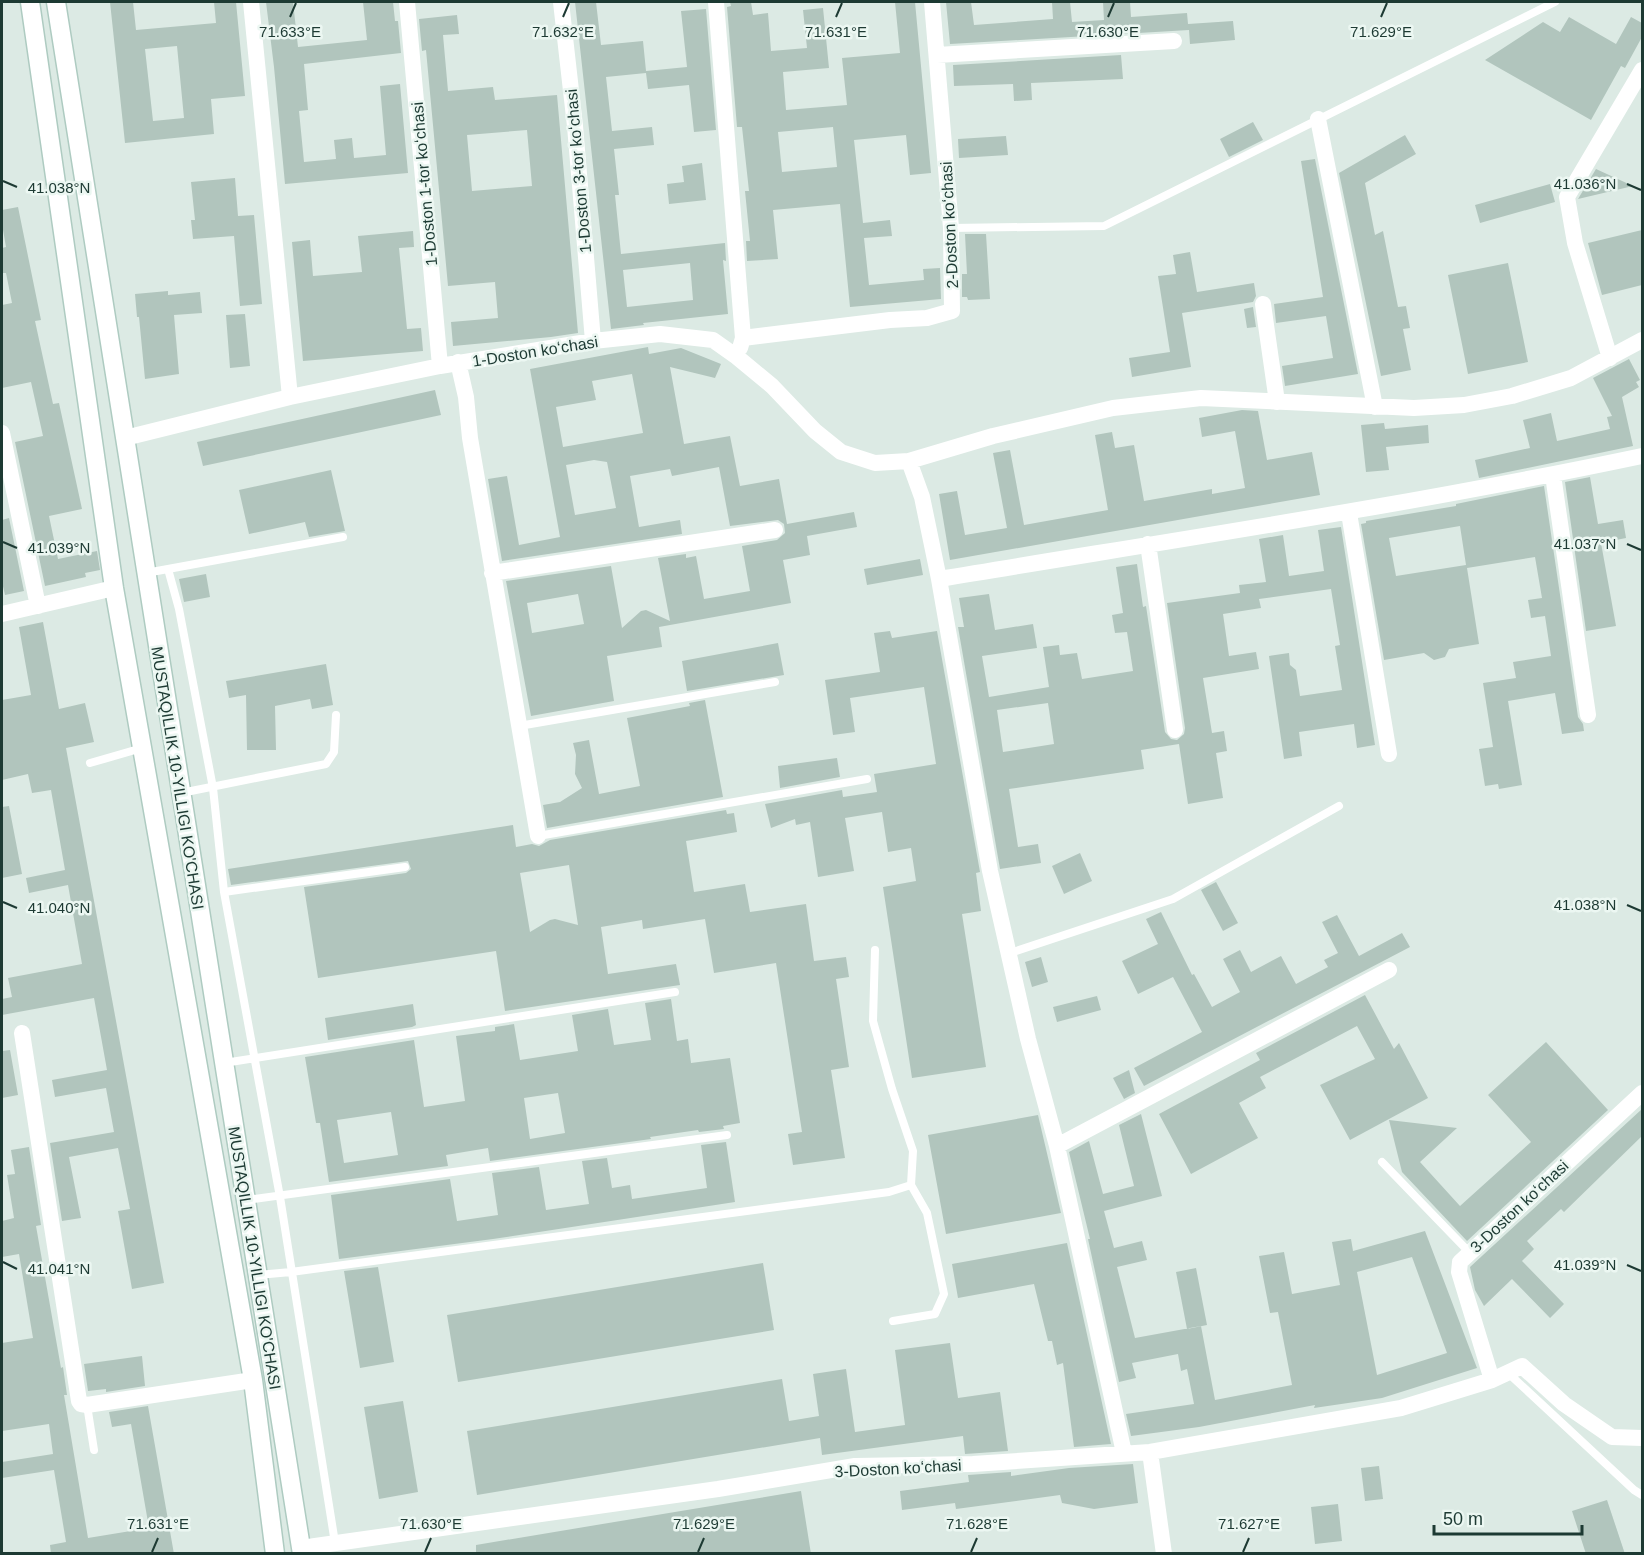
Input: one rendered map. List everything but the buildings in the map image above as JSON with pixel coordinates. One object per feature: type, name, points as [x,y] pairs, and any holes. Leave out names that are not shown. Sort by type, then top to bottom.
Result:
[{"type":"main road","name":"MUSTAQILLIK 10-YILLIGI KO'CHASI","points":[[30,2],[114,588],[253,1380],[275,1554]]},
{"type":"main road","name":"MUSTAQILLIK 10-YILLIGI KO'CHASI","points":[[56,2],[302,1551]]},
{"type":"street","points":[[251,2],[290,397]]},
{"type":"street","name":"1-Doston 1-tor koʻchasi","points":[[407,2],[440,366]]},
{"type":"street","name":"1-Doston 3-tor koʻchasi","points":[[561,2],[575,126],[593,341]]},
{"type":"street","points":[[716,2],[743,338],[738,357]]},
{"type":"street","name":"2-Doston koʻchasi","points":[[743,338],[890,320],[927,318],[952,311],[951,228],[932,2]]},
{"type":"street","points":[[936,55],[1174,41]]},
{"type":"street","points":[[1610,358],[1575,243],[1567,197],[1642,70]]},
{"type":"street","points":[[1318,119],[1375,407]]},
{"type":"street","points":[[1263,304],[1277,402]]},
{"type":"street","name":"1-Doston koʻchasi","points":[[125,438],[290,397],[458,362],[593,341],[660,334],[713,340],[738,357],[772,386],[815,431],[841,452],[875,463],[909,461],[993,436],[1113,408],[1201,398],[1375,407],[1414,408],[1464,405],[1512,396],[1571,378],[1642,340]]},
{"type":"street","points":[[458,362],[466,397],[470,438],[492,573],[538,836]]},
{"type":"street","points":[[2,433],[38,606]]},
{"type":"street","points":[[939,579],[1349,513],[1642,456]]},
{"type":"street","points":[[909,461],[922,497],[939,579],[990,871],[1028,1039],[1058,1146],[1124,1453]]},
{"type":"street","points":[[1553,475],[1588,715]]},
{"type":"street","points":[[1349,513],[1389,754]]},
{"type":"street","points":[[492,573],[775,530]]},
{"type":"street","points":[[1148,544],[1175,730]]},
{"type":"street","points":[[2,614],[114,588]]},
{"type":"street","points":[[1058,1146],[1389,970]]},
{"type":"street","points":[[22,1032],[81,1404],[87,1405],[253,1380]]},
{"type":"street","name":"3-Doston koʻchasi","points":[[1499,1376],[1459,1272],[1460,1262],[1468,1252],[1642,1093]]},
{"type":"street","name":"3-Doston koʻchasi","points":[[302,1551],[335,1543],[718,1489],[855,1466],[973,1464],[1149,1452],[1401,1408],[1499,1376],[1522,1366],[1564,1404],[1612,1437],[1642,1438]]},
{"type":"street","points":[[1149,1452],[1164,1554]]},
{"type":"lane","points":[[951,228],[1104,226],[1555,2]]},
{"type":"lane","points":[[146,573],[343,537]]},
{"type":"lane","points":[[168,569],[179,609],[213,788],[224,892],[280,1197],[335,1543]]},
{"type":"lane","points":[[518,726],[775,682]]},
{"type":"lane","points":[[181,793],[326,764],[334,752],[336,715]]},
{"type":"lane","points":[[90,763],[142,747]]},
{"type":"lane","points":[[538,836],[867,779]]},
{"type":"lane","points":[[1010,953],[1173,899],[1339,806]]},
{"type":"lane","points":[[224,892],[405,867]]},
{"type":"lane","points":[[875,950],[873,1021],[892,1089],[913,1150],[911,1185],[927,1213],[944,1294],[935,1314],[894,1321]]},
{"type":"lane","points":[[224,1063],[675,992]]},
{"type":"lane","points":[[246,1200],[727,1135]]},
{"type":"lane","points":[[1382,1162],[1468,1252]]},
{"type":"lane","points":[[258,1275],[889,1192],[911,1185]]},
{"type":"lane","points":[[1499,1376],[1642,1495]]},
{"type":"lane","points":[[87,1405],[94,1449]]}]
